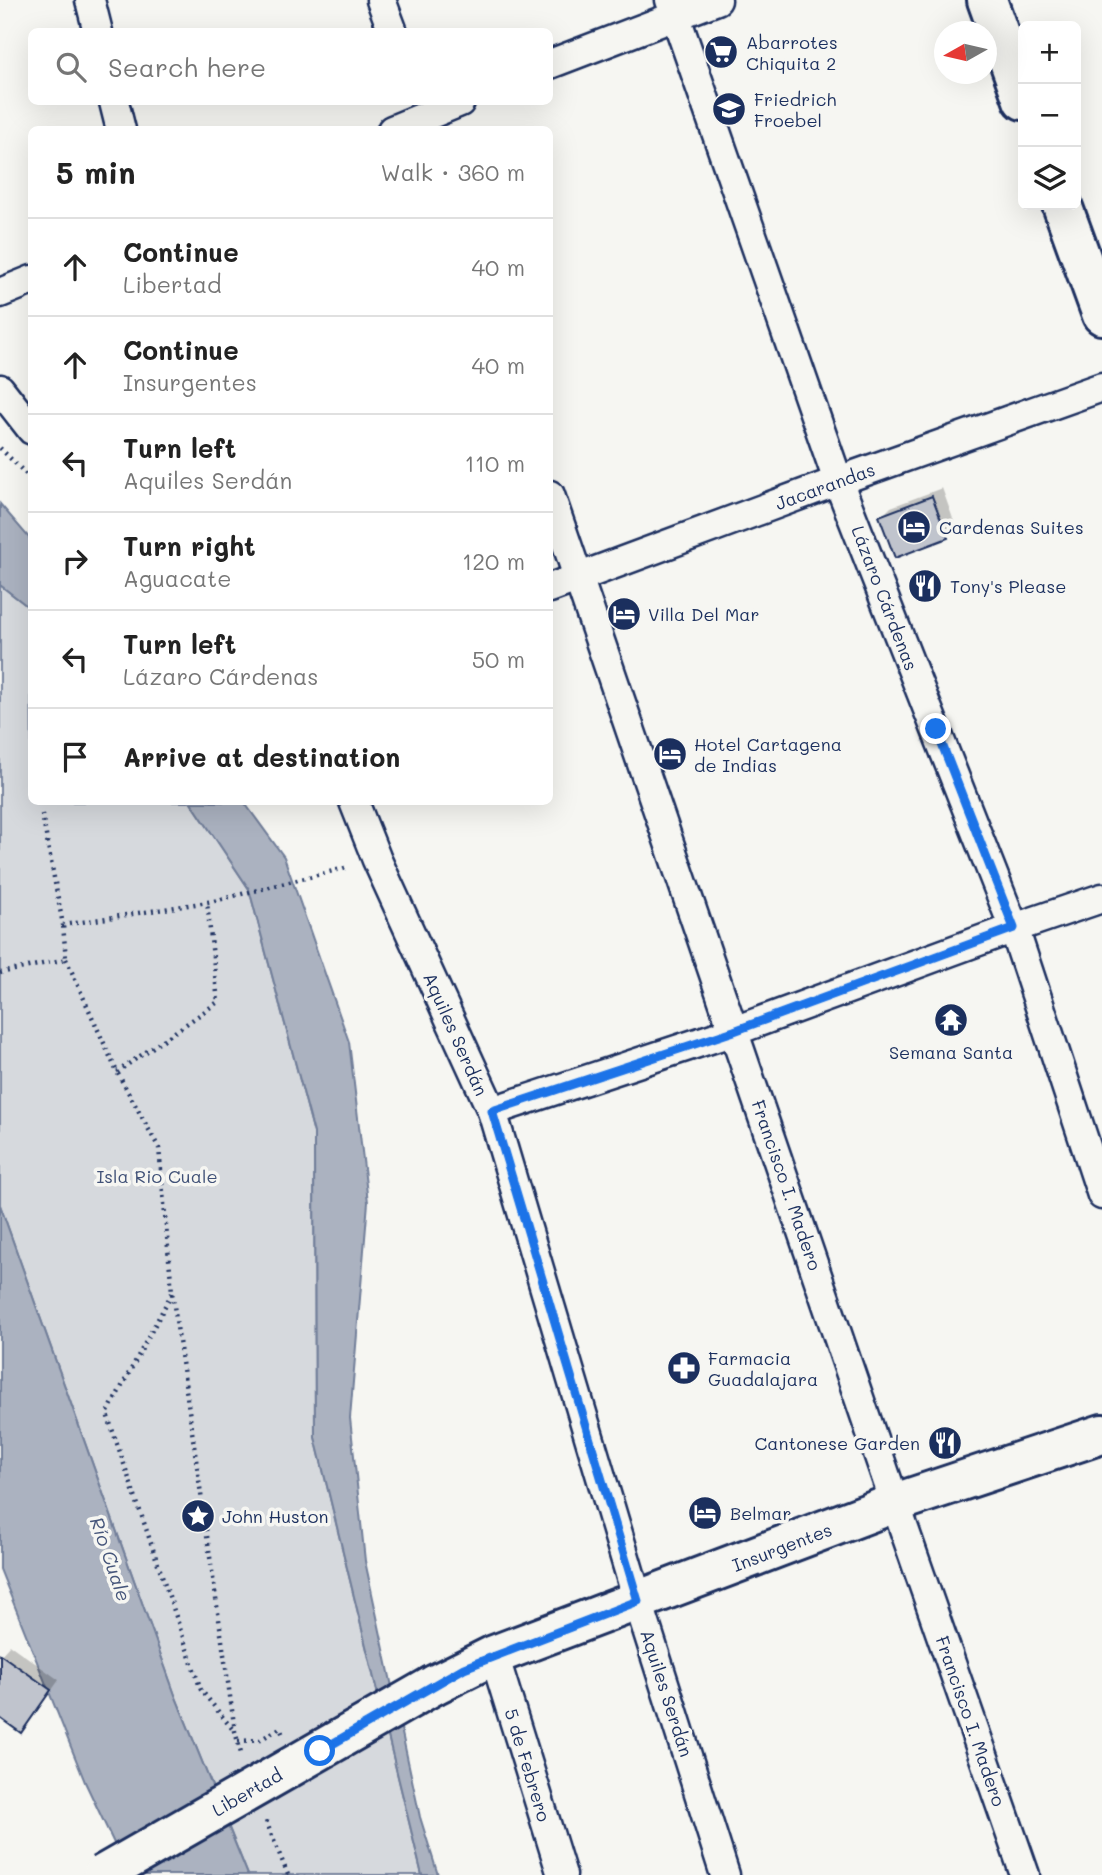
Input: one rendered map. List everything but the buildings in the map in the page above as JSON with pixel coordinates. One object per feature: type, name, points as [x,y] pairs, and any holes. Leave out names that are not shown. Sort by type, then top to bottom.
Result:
[{"type":"main road","points":[[987,0],[1018,86]]},
{"type":"main road","points":[[1064,210],[1102,314]]},
{"type":"main road","name":"Insurgentes","points":[[464,1669],[895,1503],[1102,1434]]},
{"type":"main road","name":"Libertad","points":[[102,1875],[464,1669]]},
{"type":"street","points":[[90,0],[97,28]]},
{"type":"street","points":[[381,0],[392,28]]},
{"type":"street","points":[[553,63],[673,8],[717,0]]},
{"type":"street","name":"Lázaro Cárdenas","points":[[673,8],[838,481],[1014,928],[1102,1195]]},
{"type":"street","points":[[115,105],[120,126]]},
{"type":"street","points":[[401,126],[452,105]]},
{"type":"street","points":[[0,293],[28,282]]},
{"type":"street","name":"Jacarandas","points":[[553,587],[1102,387]]},
{"type":"street","points":[[0,389],[28,425]]},
{"type":"street","name":"Francisco I. Madero","points":[[553,504],[1025,1875]]},
{"type":"street","name":"Aquiles Serdán","points":[[355,805],[377,860],[492,1111],[638,1601],[725,1875]]},
{"type":"street","points":[[492,1111],[734,1031],[1102,898]]},
{"type":"street","name":"5 de Febrero","points":[[464,1669],[562,1875]]},
{"type":"path","points":[[0,448],[28,476]]},
{"type":"path","points":[[42,814],[63,925],[66,959],[117,1072],[159,1149],[172,1292],[235,1731],[244,1763]]},
{"type":"path","points":[[63,925],[207,903],[377,860]]},
{"type":"path","points":[[117,1072],[218,1002],[207,903]]},
{"type":"path","points":[[0,973],[66,959]]},
{"type":"path","points":[[172,1292],[107,1414],[201,1690],[235,1731]]},
{"type":"path","points":[[262,1812],[288,1875]]},
{"type":"green space","name":"Isla Rio Cuale","points":[[0,585],[28,607],[28,805],[193,805],[249,889],[314,1133],[315,1437],[422,1875],[248,1875],[175,1695],[0,1205]]},
{"type":"water","points":[[0,504],[28,537],[28,607],[0,585]]},
{"type":"water","points":[[193,805],[246,805],[284,857],[349,1042],[368,1202],[350,1418],[365,1561],[420,1817],[438,1875],[422,1875],[315,1437],[314,1133],[249,889]]},
{"type":"water","name":"Río Cuale","points":[[0,1205],[175,1695],[248,1875],[129,1875],[85,1782],[0,1569]]},
{"type":"place","name":"Abarrotes Chiquita 2","points":[[721,52]]},
{"type":"place","name":"Friedrich Froebel","points":[[729,109]]},
{"type":"place","name":"Cardenas Suites","points":[[914,527]]},
{"type":"place","name":"Tony's Please","points":[[925,586]]},
{"type":"place","name":"Villa Del Mar","points":[[624,614]]},
{"type":"place","name":"Hotel Cartagena de Indias","points":[[670,754]]},
{"type":"place","name":"Semana Santa","points":[[951,1020]]},
{"type":"place","name":"Farmacia Guadalajara","points":[[684,1368]]},
{"type":"place","name":"Cantonese Garden","points":[[945,1443]]},
{"type":"place","name":"Belmar","points":[[705,1513]]},
{"type":"place","name":"John Huston","points":[[198,1516]]},
{"type":"route","points":[[320,1751],[464,1668],[638,1601],[492,1111],[734,1031],[1014,928],[936,729]]}]
